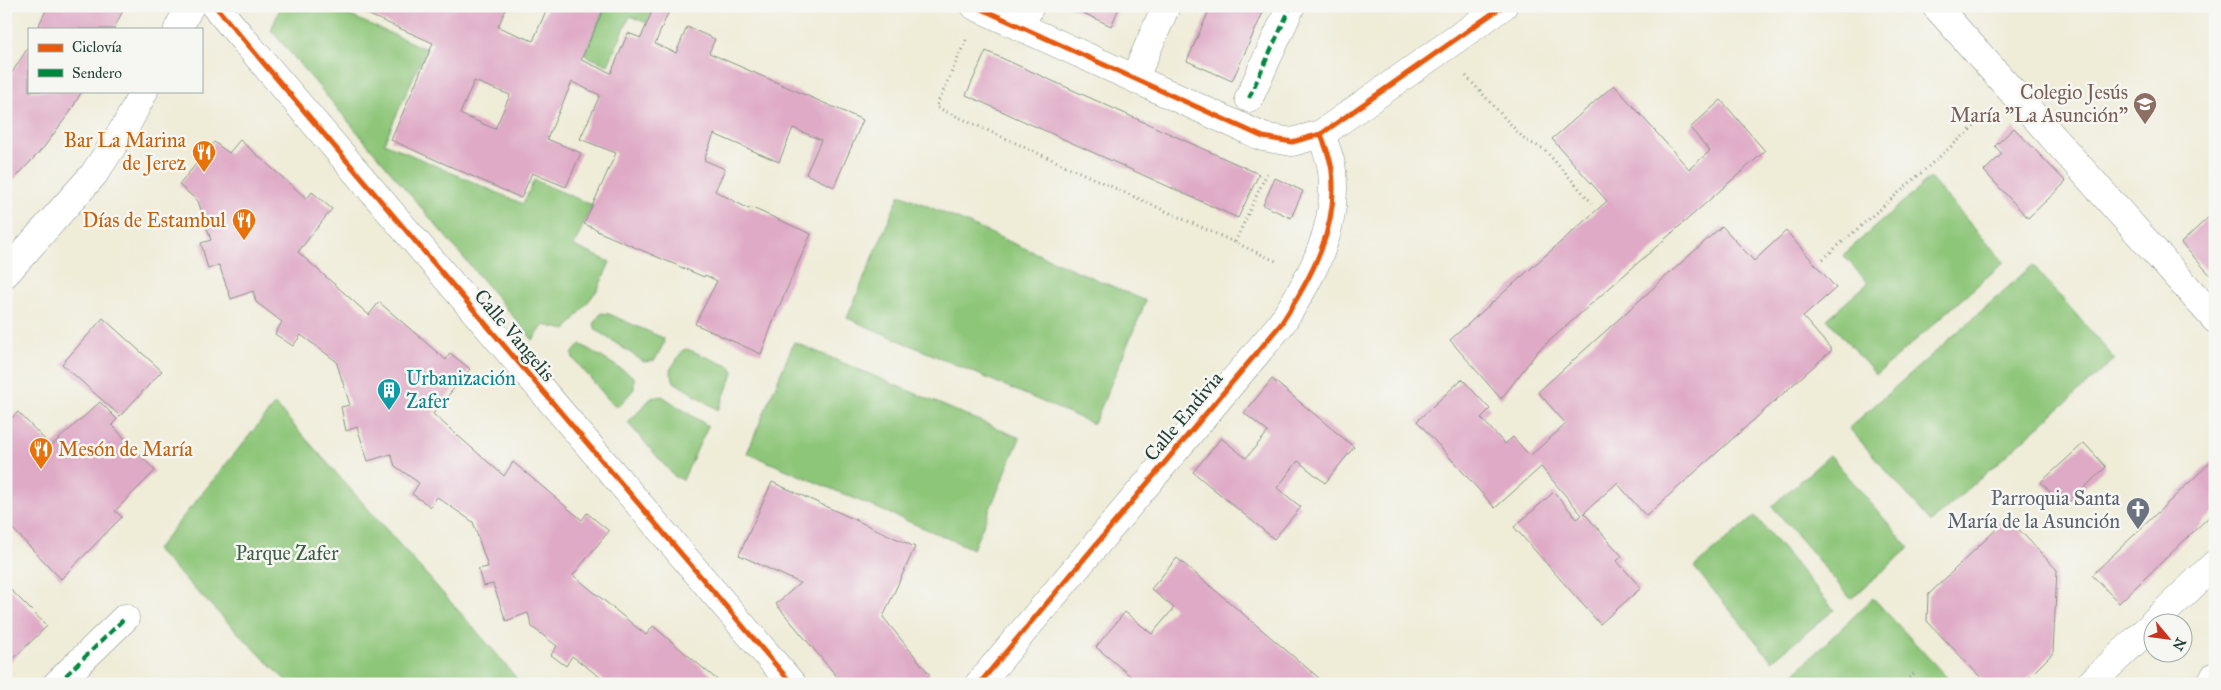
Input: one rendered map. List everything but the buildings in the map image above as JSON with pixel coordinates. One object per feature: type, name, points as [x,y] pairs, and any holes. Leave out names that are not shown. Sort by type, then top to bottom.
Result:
[{"type":"street","points":[[179,28],[190,6]]},
{"type":"street","name":"Calle Vangelis","points":[[215,6],[792,684]]},
{"type":"street","points":[[975,6],[1025,17],[1135,77],[1263,136],[1292,142],[1321,134],[1503,6]]},
{"type":"street","points":[[1135,77],[1166,6]]},
{"type":"street","points":[[1249,98],[1291,6]]},
{"type":"street","points":[[1936,6],[2215,319]]},
{"type":"street","points":[[6,273],[94,174],[127,124],[143,92]]},
{"type":"street","name":"Calle Endivia","points":[[979,684],[1281,324],[1303,290],[1322,250],[1334,207],[1332,169],[1321,134]]},
{"type":"street","points":[[2165,612],[2215,564]]},
{"type":"street","points":[[58,684],[125,618]]},
{"type":"street","points":[[2090,684],[2144,633]]},
{"type":"street","points":[[2211,684],[2215,676]]},
{"type":"path","points":[[967,37],[936,107],[1285,265]]},
{"type":"path","points":[[1445,47],[1463,73],[1525,140],[1544,149],[1592,203]]},
{"type":"path","points":[[1823,259],[2012,91]]},
{"type":"path","points":[[1235,242],[1268,170]]},
{"type":"path","points":[[1901,684],[1915,674]]},
{"type":"green space","points":[[281,6],[328,6],[426,49],[384,143],[523,204],[534,180],[592,205],[574,246],[610,262],[598,289],[566,330],[544,325],[533,340],[271,30]]},
{"type":"green space","points":[[605,6],[654,6],[647,23],[630,16],[608,65],[584,55]]},
{"type":"green space","points":[[1930,178],[2004,262],[1876,375],[1827,319],[1868,283],[1843,255]]},
{"type":"green space","points":[[900,194],[1146,301],[1094,424],[847,318]]},
{"type":"green space","points":[[2033,265],[2115,359],[1931,522],[1849,428]]},
{"type":"green space","points":[[601,313],[609,314],[663,338],[664,343],[655,360],[644,362],[596,330],[594,324]]},
{"type":"green space","points":[[794,342],[1020,438],[973,549],[747,453]]},
{"type":"green space","points":[[580,344],[634,377],[634,389],[619,406],[614,406],[573,358],[572,354]]},
{"type":"green space","points":[[687,349],[731,367],[734,372],[718,410],[674,382],[670,370],[683,350]]},
{"type":"green space","points":[[662,396],[708,426],[683,480],[674,476],[628,423],[651,398]]},
{"type":"green space","name":"Parque Zafer","points":[[275,404],[495,652],[521,684],[289,684],[156,550]]},
{"type":"green space","points":[[1830,455],[1909,548],[1851,599],[1772,506]]},
{"type":"green space","points":[[1755,516],[1834,610],[1772,661],[1694,567]]},
{"type":"green space","points":[[1873,598],[1953,684],[1783,684]]},
{"type":"marked path","points":[[1249,98],[1291,6]]},
{"type":"marked path","points":[[57,684],[125,618]]},
{"type":"cycle path","points":[[215,6],[792,684]]},
{"type":"cycle path","points":[[975,6],[1263,137],[1292,142],[1321,134],[1503,6]]},
{"type":"cycle path","points":[[979,684],[1281,324],[1292,307],[1303,289],[1320,252],[1331,212],[1333,192],[1332,171],[1321,134]]},
{"type":"place","name":"Colegio Jesús María \"La Asunción\"","points":[[2145,125]]},
{"type":"place","name":"Bar La Marina de Jerez","points":[[204,173]]},
{"type":"place","name":"Días de Estambul","points":[[244,241]]},
{"type":"place","name":"Urbanización Zafer","points":[[389,411]]},
{"type":"place","name":"Mesón de María","points":[[41,470]]},
{"type":"place","name":"Parroquia Santa María de la Asunción","points":[[2138,530]]}]
